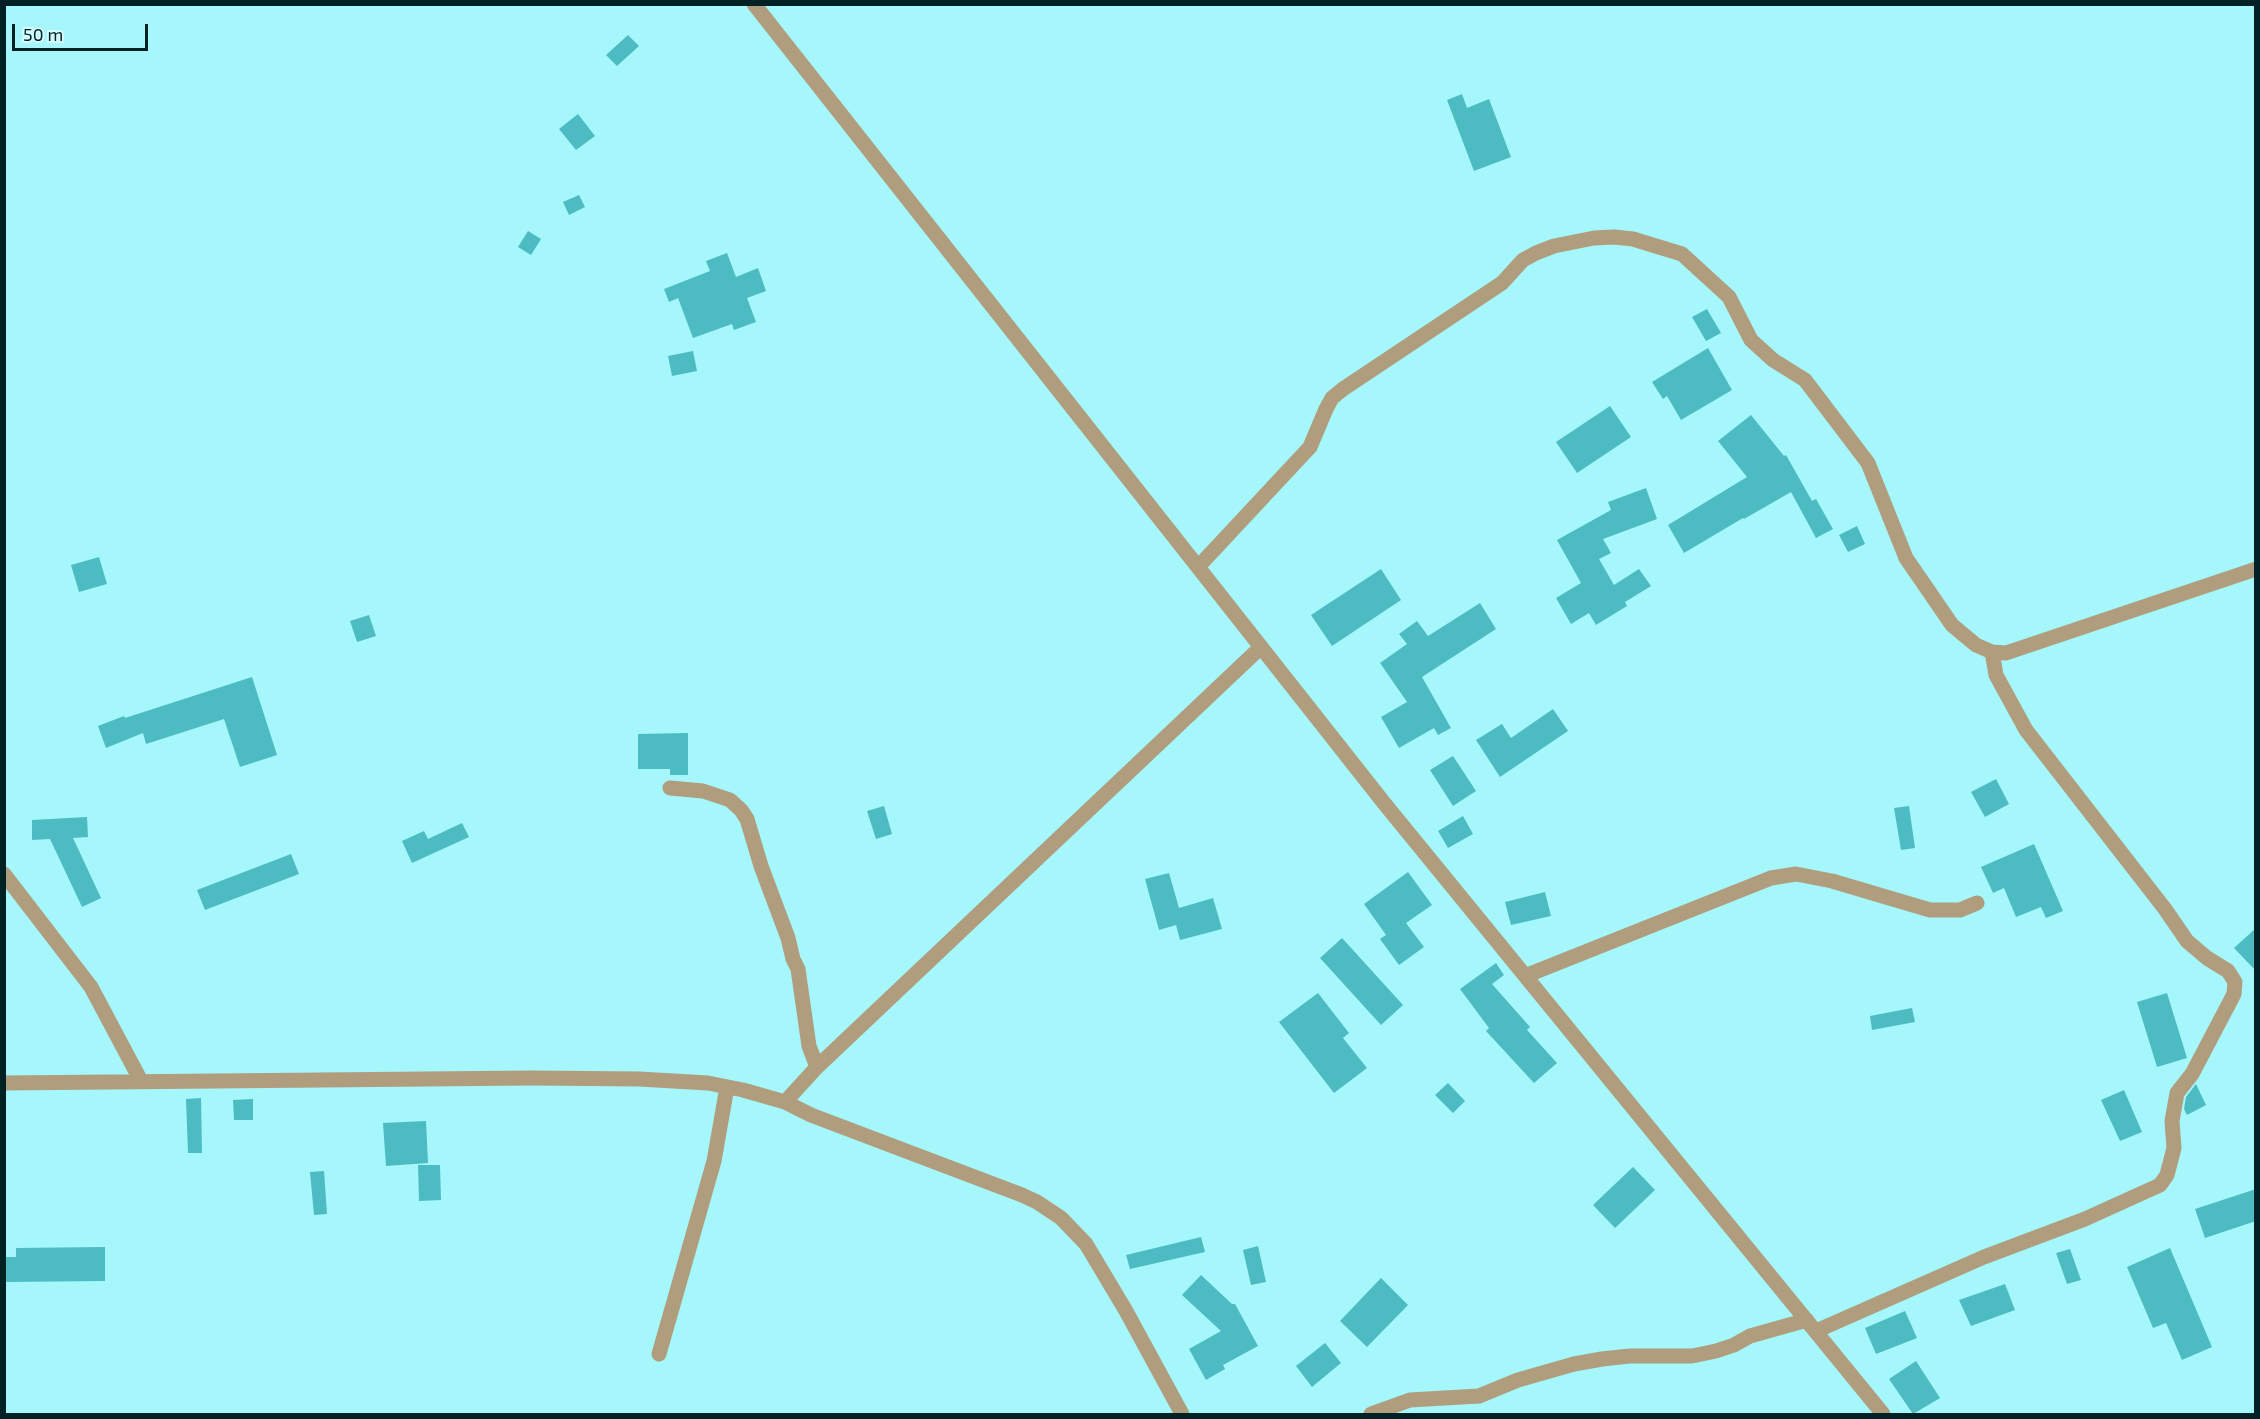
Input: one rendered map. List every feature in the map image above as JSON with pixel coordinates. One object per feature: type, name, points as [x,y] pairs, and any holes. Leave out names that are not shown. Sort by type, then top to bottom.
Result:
[{"type":"street","points":[[754,4],[1384,803],[1883,1414]]},
{"type":"street","points":[[1198,567],[1310,447],[1332,398],[1343,389],[1502,283],[1523,260],[1554,246],[1594,238],[1614,237],[1633,239],[1682,254],[1729,297],[1751,340],[1773,360],[1805,380],[1868,463],[1906,558],[1924,587],[1952,625],[1976,645],[1992,652],[2006,653],[2256,569]]},
{"type":"street","points":[[785,1102],[817,1067],[1261,647]]},
{"type":"street","points":[[1371,1414],[1410,1400],[1479,1396],[1518,1380],[1574,1364],[1630,1356],[1700,1354],[1734,1345],[1750,1336],[1812,1326],[2085,1219],[2160,1185],[2167,1175],[2174,1148],[2172,1121],[2177,1093],[2192,1074],[2234,994],[2235,982],[2228,971],[2207,958],[2187,941],[2165,909],[2026,730],[1996,675],[1992,652]]},
{"type":"street","points":[[670,788],[703,791],[730,800],[747,819],[761,866],[798,969],[807,1034],[817,1067]]},
{"type":"street","points":[[4,874],[91,987],[141,1081]]},
{"type":"street","points":[[1525,976],[1771,878],[1796,874],[1832,881],[1930,910],[1960,910],[1977,903]]},
{"type":"street","points":[[4,1083],[587,1078],[684,1081],[727,1087],[785,1102],[811,1115],[1022,1195],[1060,1218],[1086,1244],[1126,1311],[1182,1414]]},
{"type":"street","points":[[659,1354],[714,1161],[727,1087]]},
{"type":"building","points":[[628,35],[639,46],[617,66],[606,55]]},
{"type":"building","points":[[1462,94],[1467,108],[1489,99],[1511,157],[1474,171],[1447,100]]},
{"type":"building","points":[[578,114],[595,136],[576,150],[559,129]]},
{"type":"building","points":[[579,195],[585,207],[569,215],[563,202]]},
{"type":"building","points":[[528,231],[541,239],[531,255],[518,247]]},
{"type":"building","points":[[727,253],[736,277],[758,268],[766,291],[747,298],[756,322],[734,330],[732,324],[693,338],[678,298],[669,302],[664,289],[710,271],[706,261]]},
{"type":"building","points":[[1707,309],[1721,333],[1706,341],[1692,317]]},
{"type":"building","points":[[1708,348],[1732,390],[1681,420],[1667,396],[1663,399],[1652,382]]},
{"type":"building","points":[[693,351],[697,371],[672,376],[668,356]]},
{"type":"building","points":[[1610,406],[1631,437],[1577,473],[1556,442]]},
{"type":"building","points":[[1751,415],[1784,456],[1786,455],[1812,501],[1816,499],[1833,529],[1816,538],[1791,492],[1684,553],[1668,525],[1747,477],[1718,441]]},
{"type":"building","points":[[1646,488],[1657,519],[1603,539],[1611,553],[1599,559],[1614,585],[1639,569],[1651,586],[1625,602],[1627,606],[1596,625],[1589,613],[1571,624],[1556,598],[1581,583],[1557,540],[1611,510],[1608,502]]},
{"type":"building","points":[[1857,526],[1865,544],[1848,552],[1839,535]]},
{"type":"building","points":[[99,557],[107,584],[79,592],[71,565]]},
{"type":"building","points":[[1381,569],[1401,600],[1332,646],[1311,615]]},
{"type":"building","points":[[1480,603],[1496,629],[1422,677],[1451,728],[1438,735],[1434,728],[1399,748],[1381,717],[1407,702],[1380,663],[1407,644],[1399,634],[1417,621],[1428,636]]},
{"type":"building","points":[[369,615],[376,636],[357,642],[350,621]]},
{"type":"building","points":[[252,677],[277,755],[240,767],[224,719],[146,744],[143,733],[106,748],[98,726]]},
{"type":"building","points":[[1553,709],[1568,731],[1500,777],[1476,740],[1502,724],[1511,738]]},
{"type":"building","points":[[688,733],[688,775],[670,775],[670,769],[638,769],[638,734]]},
{"type":"building","points":[[1453,756],[1476,791],[1453,806],[1430,770]]},
{"type":"building","points":[[1996,779],[2009,804],[1985,817],[1971,792]]},
{"type":"building","points":[[884,806],[892,834],[876,839],[867,811]]},
{"type":"building","points":[[1909,806],[1915,848],[1901,850],[1894,808]]},
{"type":"building","points":[[1463,816],[1473,834],[1448,848],[1438,831]]},
{"type":"building","points":[[87,817],[88,837],[73,838],[101,898],[82,907],[50,839],[32,840],[32,820]]},
{"type":"building","points":[[462,823],[469,837],[412,863],[402,841],[424,831],[428,839]]},
{"type":"building","points":[[2034,844],[2063,911],[2046,918],[2041,907],[2016,917],[2004,888],[1993,893],[1981,867]]},
{"type":"building","points":[[291,854],[299,874],[205,910],[197,890]]},
{"type":"building","points":[[1408,872],[1432,905],[1406,923],[1424,947],[1399,965],[1380,939],[1386,935],[1364,904]]},
{"type":"building","points":[[1169,873],[1179,908],[1213,898],[1222,929],[1180,940],[1176,925],[1159,930],[1145,879]]},
{"type":"building","points":[[1545,892],[1551,916],[1511,925],[1505,902]]},
{"type":"building","points":[[2256,928],[2256,971],[2234,948]]},
{"type":"building","points":[[1342,938],[1403,1005],[1381,1025],[1320,958]]},
{"type":"building","points":[[1496,963],[1504,975],[1492,984],[1530,1027],[1527,1030],[1557,1063],[1534,1083],[1486,1031],[1489,1028],[1460,989]]},
{"type":"building","points":[[1318,993],[1349,1033],[1343,1038],[1367,1068],[1334,1093],[1279,1022]]},
{"type":"building","points":[[2167,993],[2187,1058],[2157,1067],[2137,1002]]},
{"type":"building","points":[[1912,1008],[1915,1022],[1872,1030],[1870,1016]]},
{"type":"building","points":[[1448,1083],[1465,1101],[1453,1113],[1435,1095]]},
{"type":"building","points":[[2196,1084],[2206,1105],[2187,1115],[2184,1109],[2186,1097]]},
{"type":"building","points":[[2124,1090],[2142,1132],[2120,1141],[2101,1100]]},
{"type":"building","points":[[201,1098],[202,1153],[188,1153],[186,1099]]},
{"type":"building","points":[[253,1099],[253,1120],[234,1120],[233,1100]]},
{"type":"building","points":[[426,1121],[428,1163],[386,1166],[383,1123]]},
{"type":"building","points":[[418,1165],[440,1165],[441,1200],[419,1201]]},
{"type":"building","points":[[1633,1167],[1655,1190],[1615,1228],[1593,1205]]},
{"type":"building","points":[[324,1171],[327,1214],[314,1215],[310,1172]]},
{"type":"building","points":[[2256,1189],[2256,1221],[2205,1238],[2195,1209]]},
{"type":"building","points":[[1201,1237],[1205,1252],[1130,1269],[1126,1255]]},
{"type":"building","points":[[1258,1246],[1266,1282],[1251,1285],[1243,1250]]},
{"type":"building","points":[[105,1247],[105,1281],[4,1282],[4,1257],[16,1257],[16,1248]]},
{"type":"building","points":[[2170,1248],[2212,1347],[2182,1360],[2166,1323],[2153,1328],[2127,1267]]},
{"type":"building","points":[[2070,1249],[2081,1280],[2067,1284],[2056,1253]]},
{"type":"building","points":[[1201,1275],[1232,1304],[1235,1304],[1258,1346],[1223,1365],[1225,1369],[1206,1380],[1189,1349],[1221,1331],[1182,1295]]},
{"type":"building","points":[[1381,1278],[1408,1305],[1367,1347],[1340,1321]]},
{"type":"building","points":[[2005,1284],[2015,1310],[1971,1326],[1959,1300]]},
{"type":"building","points":[[1905,1311],[1917,1338],[1876,1354],[1865,1328]]},
{"type":"building","points":[[1325,1343],[1341,1363],[1312,1387],[1296,1366]]},
{"type":"building","points":[[1916,1361],[1940,1398],[1913,1414],[1889,1379]]}]
